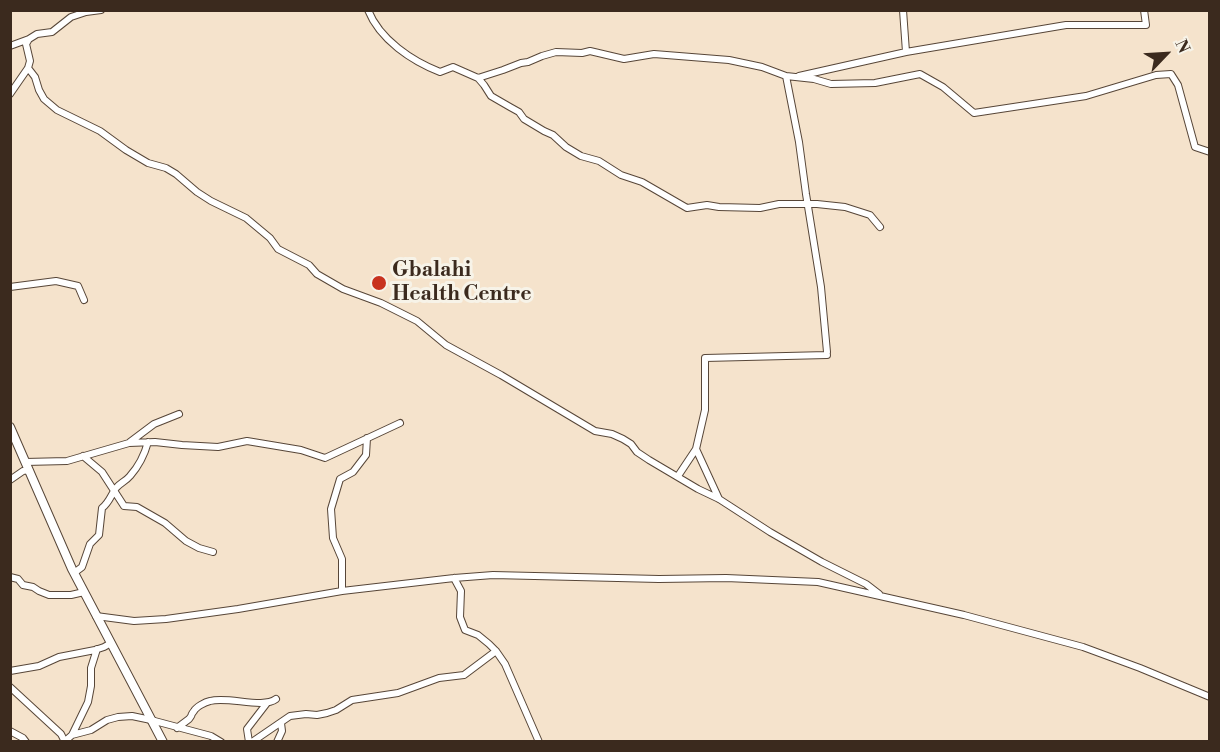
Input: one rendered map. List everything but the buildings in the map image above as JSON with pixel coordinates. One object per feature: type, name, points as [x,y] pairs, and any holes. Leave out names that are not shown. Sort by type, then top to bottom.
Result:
[{"type":"street","points":[[10,46],[37,34],[52,32],[71,17],[101,10]]},
{"type":"street","points":[[368,10],[372,21],[388,39],[425,66],[440,72],[453,67],[478,78],[491,96],[553,135],[566,147],[581,156],[599,161],[621,175],[642,182],[687,208],[707,205],[760,208],[779,204],[845,207],[870,215],[880,227]]},
{"type":"street","points":[[903,10],[906,52]]},
{"type":"street","points":[[478,78],[556,52],[590,51],[624,59],[654,54],[729,60],[762,67],[786,76],[795,76],[906,52],[1066,25],[1146,25],[1144,10]]},
{"type":"street","points":[[10,94],[28,68],[30,61],[26,44],[29,39]]},
{"type":"street","points":[[28,68],[35,77],[44,99],[57,110],[100,131],[148,163],[166,168],[211,201],[246,218],[270,238],[278,249],[309,265],[317,274],[343,289],[381,303],[417,321],[446,345],[595,431],[623,439],[637,452],[719,499],[778,537],[866,584],[883,597]]},
{"type":"street","points":[[795,76],[831,84],[864,84],[920,74],[943,87],[974,113],[1086,96],[1156,75],[1171,74],[1178,85],[1195,147],[1209,152]]},
{"type":"street","points":[[678,476],[696,449],[705,410],[705,358],[827,354],[821,287],[799,142],[786,76]]},
{"type":"street","points":[[10,287],[56,281],[78,286],[84,300]]},
{"type":"street","points":[[129,443],[154,424],[179,414]]},
{"type":"street","points":[[10,480],[27,466],[67,461],[129,443],[148,442],[218,447],[247,441],[301,450],[325,458],[400,423]]},
{"type":"street","points":[[12,434],[74,573],[163,741]]},
{"type":"street","points":[[342,591],[342,559],[333,538],[331,509],[340,479],[353,472],[366,455],[367,438]]},
{"type":"street","points":[[74,573],[82,567],[90,544],[99,535],[102,508],[107,505],[118,485],[129,478],[148,442]]},
{"type":"street","points":[[696,449],[719,499]]},
{"type":"street","points":[[83,456],[102,472],[124,506],[137,507],[165,523],[186,541],[213,552]]},
{"type":"street","points":[[96,616],[134,621],[166,619],[342,591],[454,578],[517,575],[659,579],[726,578],[818,582],[974,617],[1083,647],[1140,668],[1209,698]]},
{"type":"street","points":[[10,577],[18,579],[23,585],[49,595],[71,595],[84,592]]},
{"type":"street","points":[[454,578],[461,591],[460,617],[465,630],[478,635],[496,651],[505,664],[539,741]]},
{"type":"street","points":[[10,671],[39,666],[68,655],[97,650],[111,644]]},
{"type":"street","points":[[72,735],[88,702],[92,686],[91,668],[97,650]]},
{"type":"street","points":[[267,703],[247,729],[250,741],[290,716],[327,713],[352,700],[398,693],[439,678],[464,675],[496,651]]},
{"type":"street","points":[[10,687],[61,734],[64,741],[72,735],[91,730],[107,720],[118,717],[151,720],[211,736],[221,741]]},
{"type":"street","points":[[177,728],[190,718],[195,709],[210,701],[232,699],[267,703],[276,699]]},
{"type":"street","points":[[277,741],[282,731],[281,723]]},
{"type":"street","points":[[10,731],[26,741]]},
{"type":"place","name":"Gbalahi Health Centre","points":[[379,283]]}]
